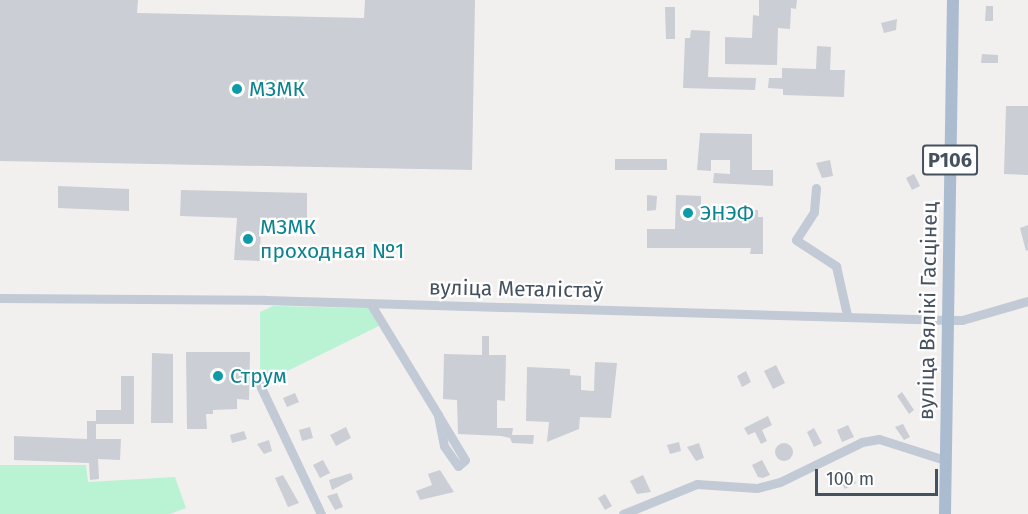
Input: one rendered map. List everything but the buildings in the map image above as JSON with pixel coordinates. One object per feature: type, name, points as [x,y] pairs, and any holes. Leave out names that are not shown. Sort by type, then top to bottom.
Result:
[{"type":"main road","name":"вуліца Вялікі Гасцінец","points":[[945,514],[953,0]]},
{"type":"street","points":[[816,188],[814,212],[796,240],[836,266],[846,315]]},
{"type":"street","name":"вуліца Металістаў","points":[[0,298],[370,303],[846,315],[948,320],[962,320],[1028,301]]},
{"type":"street","points":[[370,303],[465,460],[458,466],[444,446],[438,416]]},
{"type":"street","points":[[256,377],[321,514]]},
{"type":"street","points":[[623,514],[697,484],[757,488],[780,482],[862,442],[879,439],[945,460]]},
{"type":"green space","points":[[273,306],[369,308],[379,326],[267,381],[260,375],[260,312]]},
{"type":"green space","points":[[0,465],[86,465],[88,482],[175,477],[186,508],[170,514],[0,514]]},
{"type":"place","name":"МЗМК","points":[[237,89]]},
{"type":"place","name":"ЭНЭФ","points":[[688,213]]},
{"type":"place","name":"МЗМК проходная №1","points":[[248,239]]},
{"type":"place","name":"Струм","points":[[218,376]]}]
